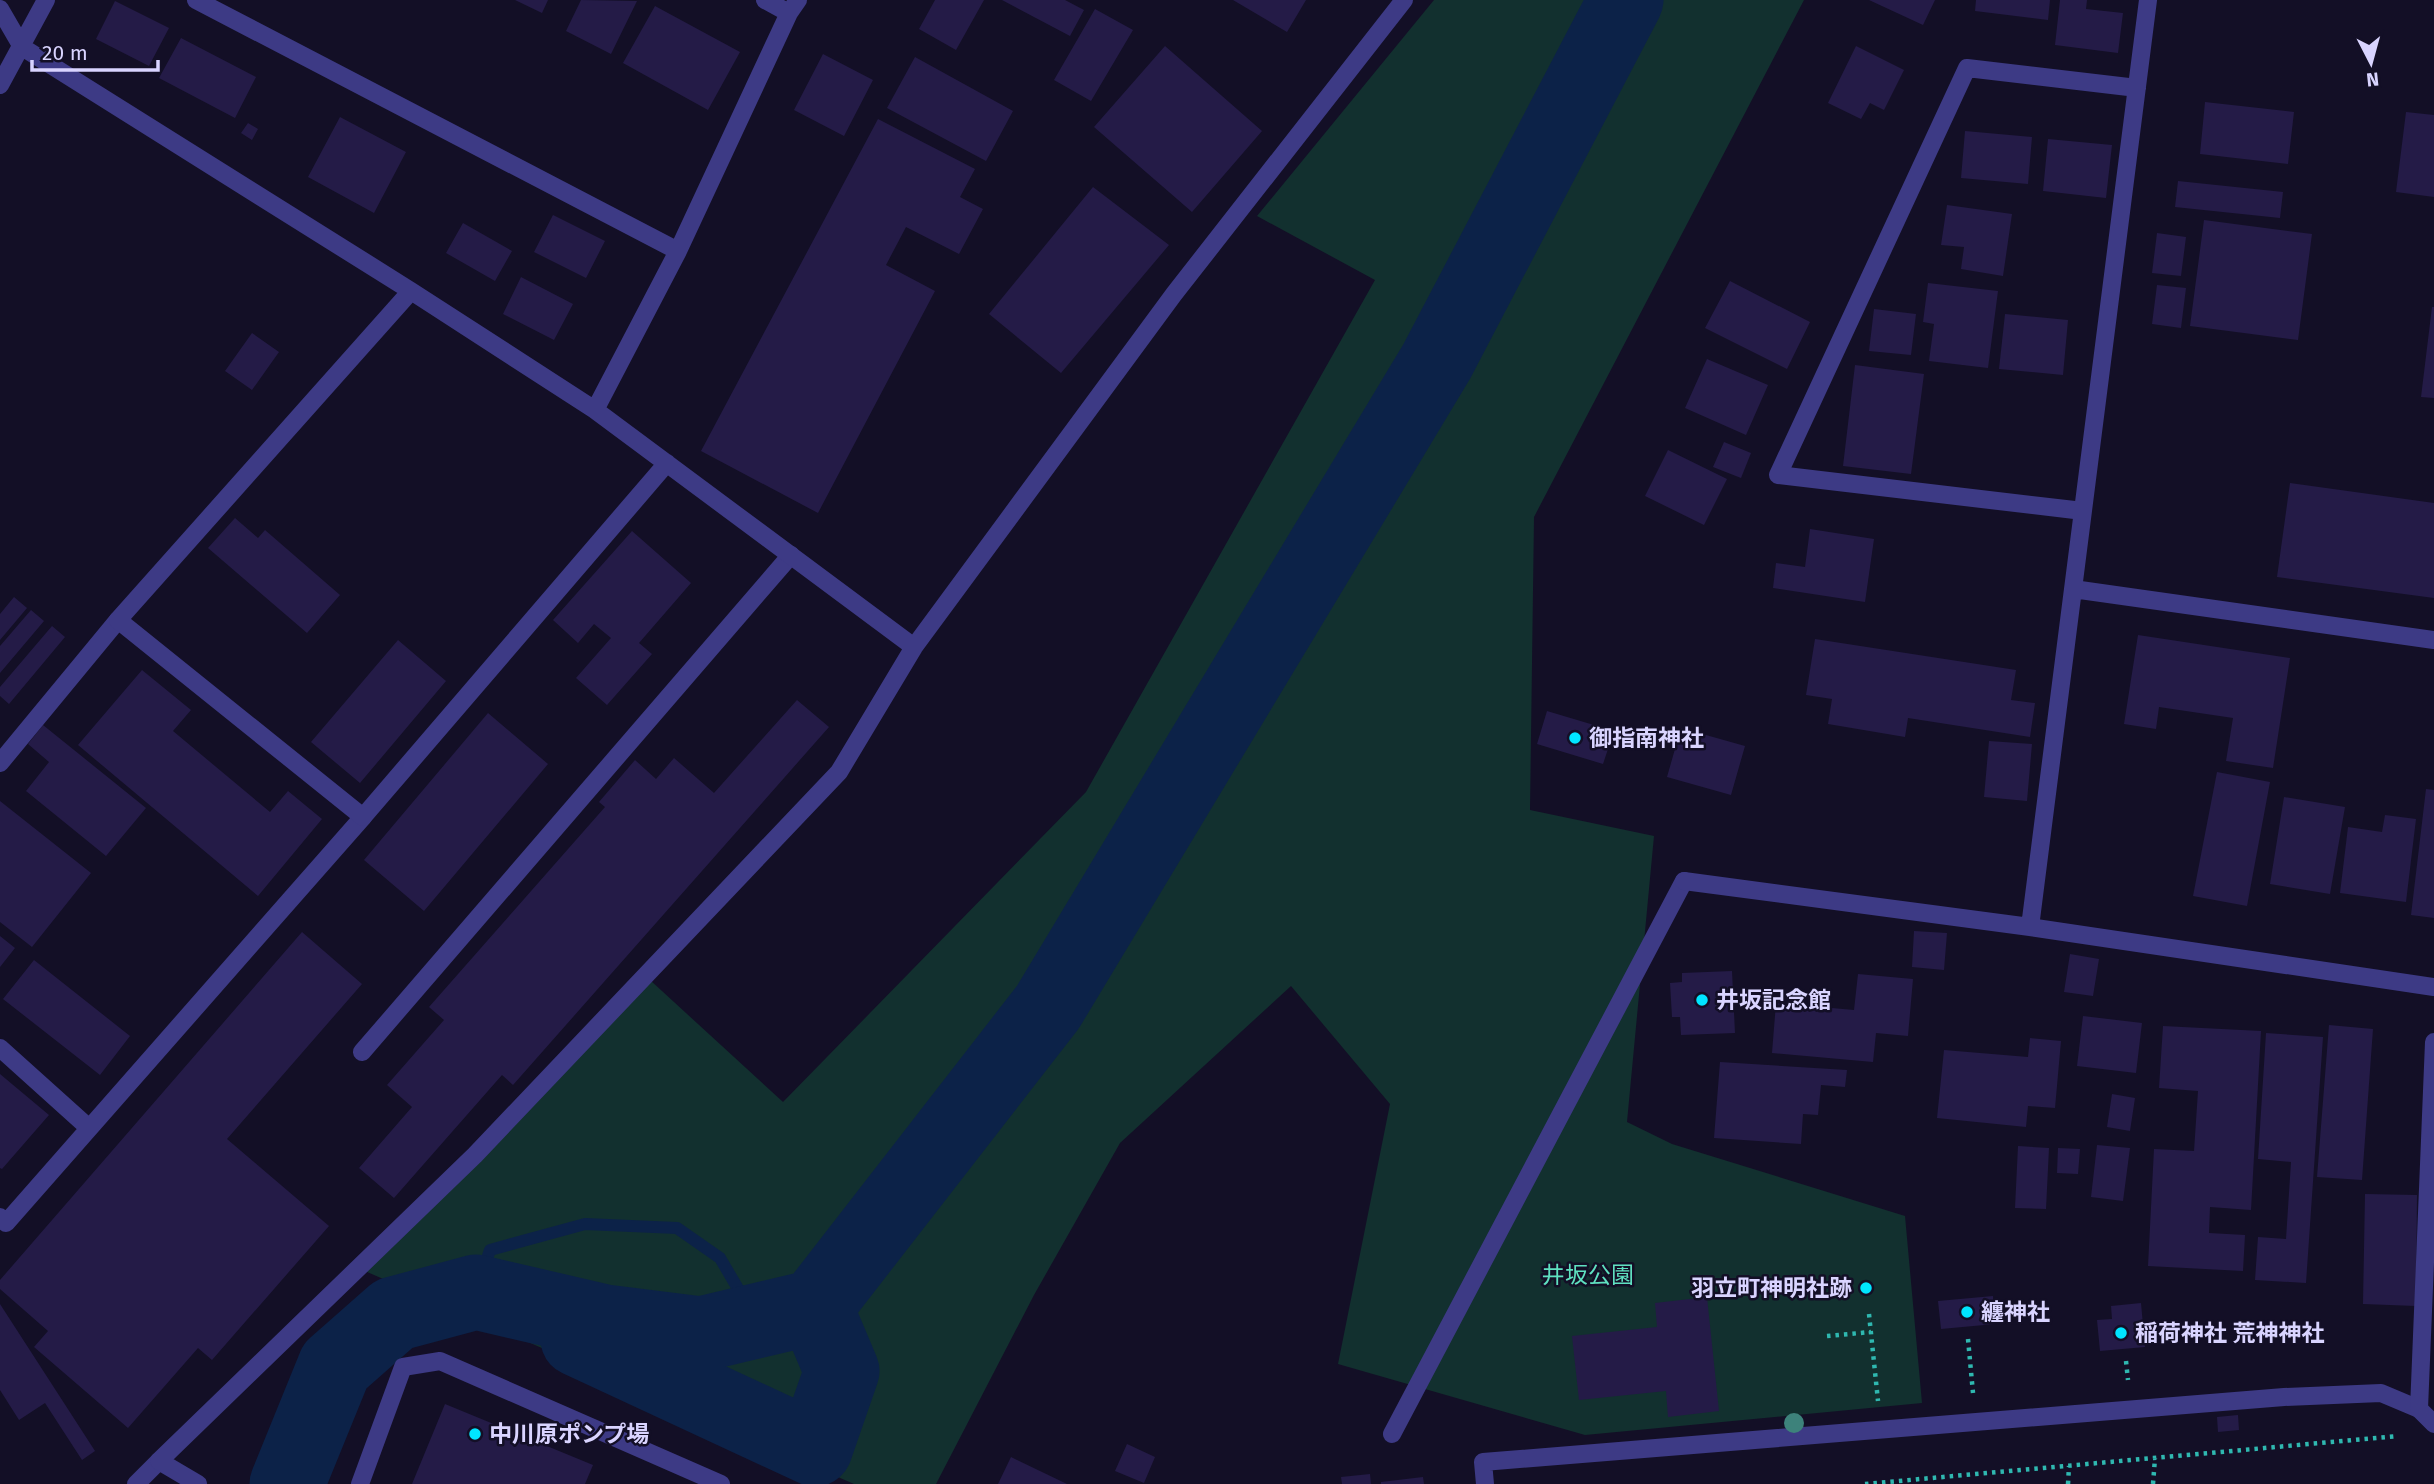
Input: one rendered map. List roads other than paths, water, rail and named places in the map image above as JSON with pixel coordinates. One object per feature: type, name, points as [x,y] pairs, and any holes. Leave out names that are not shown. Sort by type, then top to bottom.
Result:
[{"type":"street","points":[[0,85],[46,0]]},
{"type":"street","points":[[196,0],[678,251]]},
{"type":"street","points":[[594,410],[678,251],[794,6],[765,0]]},
{"type":"street","points":[[136,1484],[475,1155],[839,772],[914,647],[1174,294],[1404,0]]},
{"type":"street","points":[[2030,927],[2148,0]]},
{"type":"street","points":[[0,9],[22,47],[411,291],[594,410],[914,647]]},
{"type":"street","points":[[2083,511],[1777,475],[1968,68],[2137,88]]},
{"type":"street","points":[[0,763],[118,620],[411,291]]},
{"type":"street","points":[[0,1217],[6,1223],[363,817],[667,463]]},
{"type":"street","points":[[362,1052],[791,555]]},
{"type":"street","points":[[2073,589],[2434,640]]},
{"type":"street","points":[[118,620],[363,817]]},
{"type":"street","points":[[1392,1434],[1684,881],[2030,927],[2434,987]]},
{"type":"street","points":[[2419,1409],[2434,1042]]},
{"type":"street","points":[[0,1048],[89,1128]]},
{"type":"street","points":[[360,1484],[403,1367],[440,1361],[721,1484]]},
{"type":"street","points":[[1485,1484],[1483,1462],[2284,1397],[2381,1393],[2419,1409],[2434,1424]]},
{"type":"street","points":[[159,1461],[198,1484]]},
{"type":"waterway","points":[[287,1484],[335,1366],[394,1314],[476,1292],[605,1322],[701,1334],[815,1307],[1048,1007],[1437,361],[1626,0]]},
{"type":"waterway","points":[[476,1292],[490,1250],[585,1224],[677,1228],[720,1258],[757,1321]]},
{"type":"waterway","points":[[578,1339],[815,1449],[842,1371],[815,1307]]},
{"type":"place","name":"御指南神社","points":[[1575,738]]},
{"type":"place","name":"井坂記念館","points":[[1702,1000]]},
{"type":"place","name":"羽立町神明社跡","points":[[1866,1288]]},
{"type":"place","name":"纏神社","points":[[1967,1312]]},
{"type":"place","name":"稲荷神社 荒神神社","points":[[2121,1333]]},
{"type":"place","name":"中川原ポンプ場","points":[[475,1434]]},
{"type":"park label","name":"井坂公園","points":[[1588,1275]]}]
